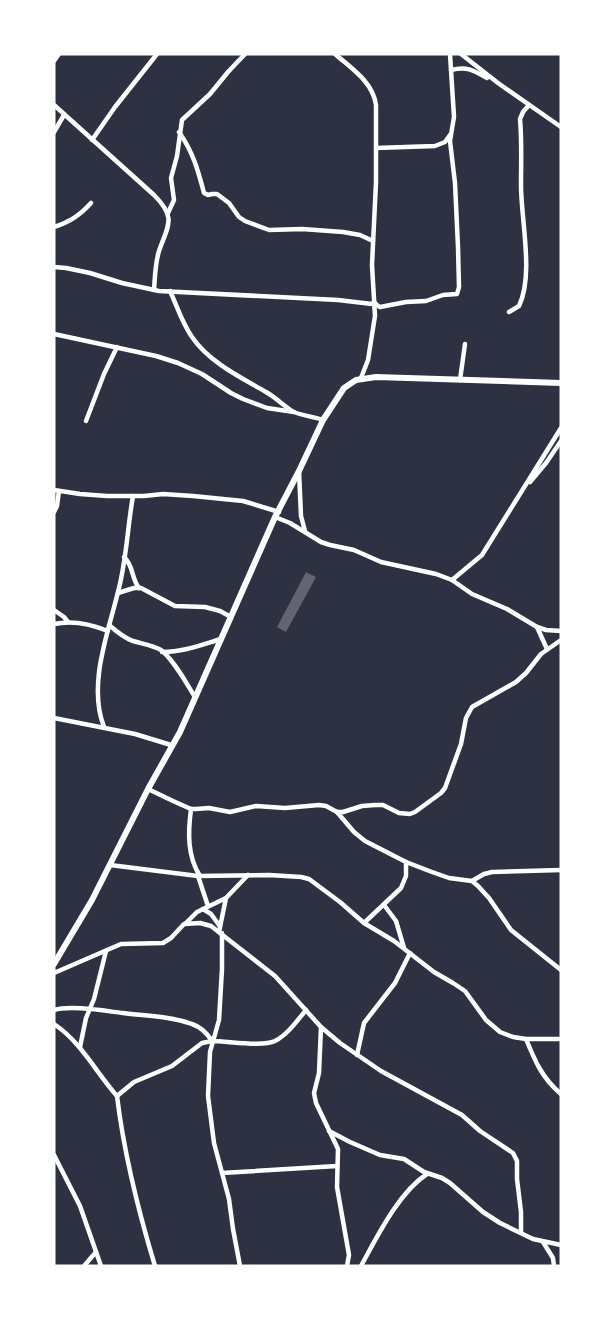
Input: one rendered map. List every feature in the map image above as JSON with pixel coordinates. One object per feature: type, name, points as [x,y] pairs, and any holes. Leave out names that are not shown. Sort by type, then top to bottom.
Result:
[{"type":"main road","points":[[54,963],[92,900],[147,789],[180,732],[277,515],[323,420],[344,388],[361,378],[394,377],[561,383]]},
{"type":"street","points":[[54,61],[58,54]]},
{"type":"street","points":[[92,140],[157,54]]},
{"type":"street","points":[[168,213],[174,200],[171,178],[182,120],[210,94],[245,54]]},
{"type":"street","points":[[335,54],[366,83],[374,95],[376,105],[372,265],[375,316],[368,360],[361,378]]},
{"type":"street","points":[[374,302],[383,307],[426,301],[458,293],[455,183],[450,141],[454,117],[450,54]]},
{"type":"street","points":[[461,54],[498,84],[561,127]]},
{"type":"street","points":[[451,70],[460,68],[472,70],[498,84]]},
{"type":"street","points":[[54,105],[166,207],[168,228],[156,262],[154,290]]},
{"type":"street","points":[[509,312],[519,306],[526,282],[520,119],[529,105]]},
{"type":"street","points":[[54,132],[64,115]]},
{"type":"street","points":[[179,132],[197,166],[204,193],[217,194],[244,221],[269,230],[302,229],[343,232],[360,235],[373,241]]},
{"type":"street","points":[[376,148],[435,146],[445,142],[451,133]]},
{"type":"street","points":[[54,227],[71,221],[91,203]]},
{"type":"street","points":[[54,267],[90,273],[154,290],[338,300],[372,304],[374,302]]},
{"type":"street","points":[[170,291],[187,328],[203,351],[294,412]]},
{"type":"street","points":[[54,334],[156,356],[178,363],[202,374],[243,399],[267,408],[323,420]]},
{"type":"street","points":[[460,380],[465,344]]},
{"type":"street","points":[[86,421],[117,347]]},
{"type":"street","points":[[452,580],[482,555],[561,428]]},
{"type":"street","points":[[452,580],[482,556],[528,485],[561,441]]},
{"type":"street","points":[[299,471],[303,525],[306,532]]},
{"type":"street","points":[[54,512],[57,506],[55,490],[81,494],[134,496],[163,494],[243,501],[277,515],[321,542],[354,550],[381,562],[436,574],[452,580],[472,594],[507,609],[537,627],[561,631]]},
{"type":"street","points":[[104,727],[99,706],[101,656],[118,592],[134,496]]},
{"type":"street","points":[[124,556],[131,566],[134,581],[139,588]]},
{"type":"street","points":[[118,592],[139,588],[175,606],[205,607],[231,617]]},
{"type":"street","points":[[54,610],[68,622]]},
{"type":"street","points":[[54,624],[68,622],[109,628],[132,641],[154,646],[172,662],[195,697]]},
{"type":"street","points":[[537,627],[547,649]]},
{"type":"street","points":[[162,652],[194,648],[221,639]]},
{"type":"street","points":[[337,813],[375,805],[411,814],[441,793],[452,770],[463,739],[465,721],[472,707],[516,682],[547,649],[561,640]]},
{"type":"street","points":[[54,718],[135,734],[171,746]]},
{"type":"street","points":[[147,789],[191,808],[209,808],[230,812],[256,806],[285,808],[326,806],[337,813],[365,842],[406,862],[448,878],[472,881],[482,890],[511,930],[561,970]]},
{"type":"street","points":[[191,808],[190,854],[199,876],[206,908],[217,921],[221,931]]},
{"type":"street","points":[[364,923],[401,888],[406,876],[406,862]]},
{"type":"street","points":[[110,865],[199,876],[248,875],[309,879],[364,923],[465,991],[495,1029],[506,1035],[526,1039],[561,1039]]},
{"type":"street","points":[[472,881],[492,872],[561,870]]},
{"type":"street","points":[[54,973],[121,944],[163,942],[171,938],[197,912],[226,898],[248,875]]},
{"type":"street","points":[[226,898],[221,931],[222,969],[219,1020],[212,1041],[208,1096],[214,1143],[229,1199],[240,1266]]},
{"type":"street","points":[[384,905],[396,921],[404,948]]},
{"type":"street","points":[[184,924],[206,924],[221,931],[238,948],[275,976],[321,1028],[381,1071],[462,1115],[480,1131],[513,1153],[517,1161],[521,1212],[520,1233]]},
{"type":"street","points":[[80,1047],[83,1029],[94,999],[106,951]]},
{"type":"street","points":[[357,1055],[364,1023],[395,983],[410,953]]},
{"type":"street","points":[[54,1010],[59,1008],[163,1017],[193,1024],[205,1030],[212,1041]]},
{"type":"street","points":[[117,1096],[134,1082],[172,1066],[202,1043],[212,1041],[264,1044],[274,1042],[306,1011]]},
{"type":"street","points":[[54,1023],[80,1047],[117,1096],[136,1201],[155,1266]]},
{"type":"street","points":[[321,1028],[319,1073],[314,1093],[316,1103],[338,1149],[337,1186],[349,1255],[347,1266]]},
{"type":"street","points":[[526,1039],[541,1073],[561,1094]]},
{"type":"street","points":[[329,1131],[380,1155],[404,1159],[427,1174],[450,1183],[494,1220],[543,1242],[561,1245]]},
{"type":"street","points":[[55,1160],[80,1206],[101,1266]]},
{"type":"street","points":[[222,1173],[337,1166]]},
{"type":"street","points":[[361,1266],[392,1213],[413,1185],[427,1174]]},
{"type":"street","points":[[543,1242],[553,1258],[554,1266]]},
{"type":"street","points":[[84,1266],[96,1252]]},
{"type":"building","points":[[306,572],[316,577],[286,632],[277,627]]}]
